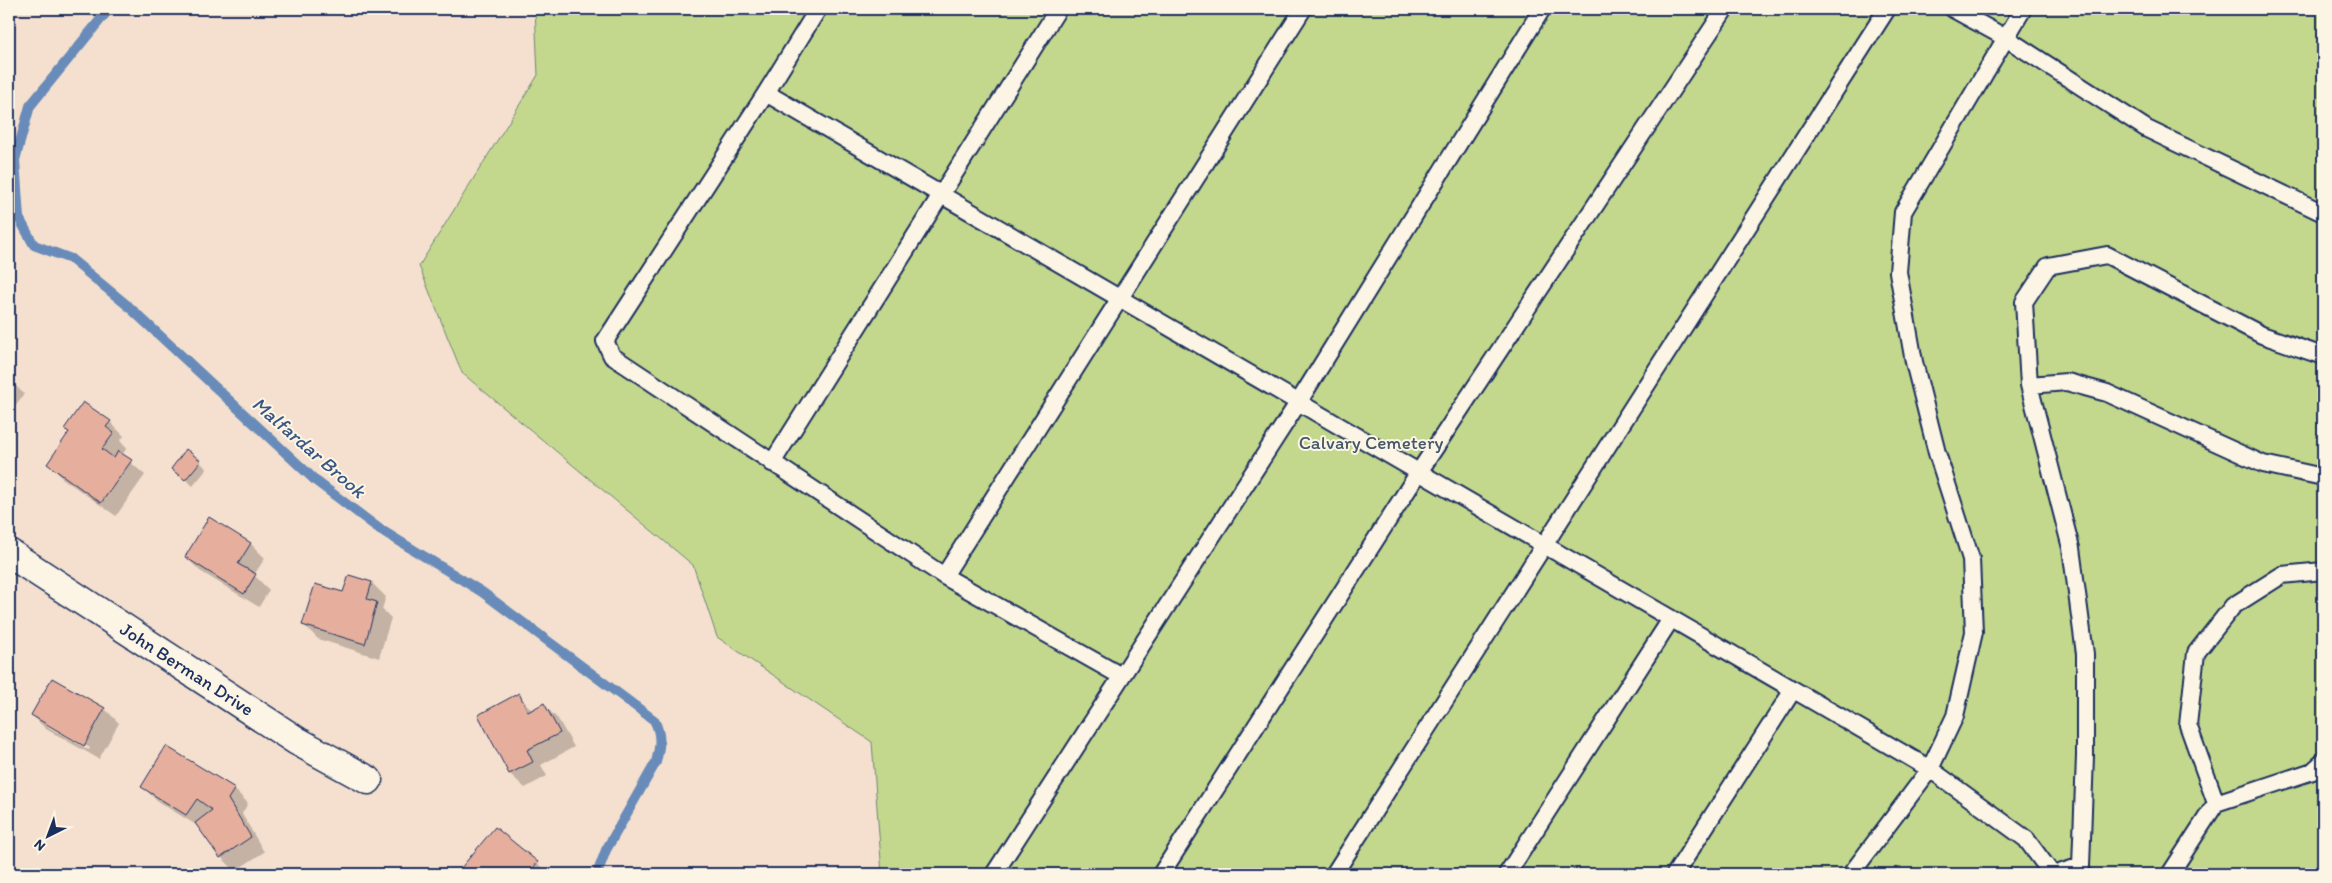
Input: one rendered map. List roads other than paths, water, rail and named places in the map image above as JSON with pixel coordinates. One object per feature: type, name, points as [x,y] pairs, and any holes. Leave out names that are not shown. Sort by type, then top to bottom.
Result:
[{"type":"street","name":"John Berman Drive","points":[[9,553],[297,740],[368,780]]},
{"type":"lane","points":[[818,9],[766,93],[605,341],[612,356],[944,576],[1121,676]]},
{"type":"lane","points":[[772,462],[1058,9]]},
{"type":"lane","points":[[944,576],[1303,9]]},
{"type":"lane","points":[[994,874],[1298,403],[1542,9]]},
{"type":"lane","points":[[1162,874],[1419,472],[1724,9]]},
{"type":"lane","points":[[1334,874],[1887,9]]},
{"type":"lane","points":[[1953,9],[2006,38],[2147,129],[2323,213]]},
{"type":"lane","points":[[1851,874],[1930,769],[1955,716],[1974,632],[1970,559],[1937,452],[1914,362],[1898,272],[1902,212],[2023,9]]},
{"type":"lane","points":[[766,93],[1930,769],[2026,839],[2054,874],[2081,866],[2085,756],[2085,654],[2071,548],[2030,385],[2024,302],[2048,266],[2107,256],[2262,335],[2323,356]]},
{"type":"lane","points":[[2030,385],[2067,382],[2108,392],[2263,464],[2323,477]]},
{"type":"lane","points":[[2216,803],[2188,726],[2196,653],[2233,606],[2282,575],[2323,571]]},
{"type":"lane","points":[[1507,874],[1671,619]]},
{"type":"lane","points":[[1675,874],[1793,690]]},
{"type":"lane","points":[[2170,874],[2216,803],[2313,771],[2323,762]]},
{"type":"waterway","name":"Malfardar Brook","points":[[109,9],[30,106],[15,160],[19,218],[34,245],[71,259],[127,305],[316,481],[378,528],[482,592],[654,720],[660,741],[656,762],[606,850],[597,874]]},
{"type":"park label","name":"Calvary Cemetery","points":[[1371,442]]}]
